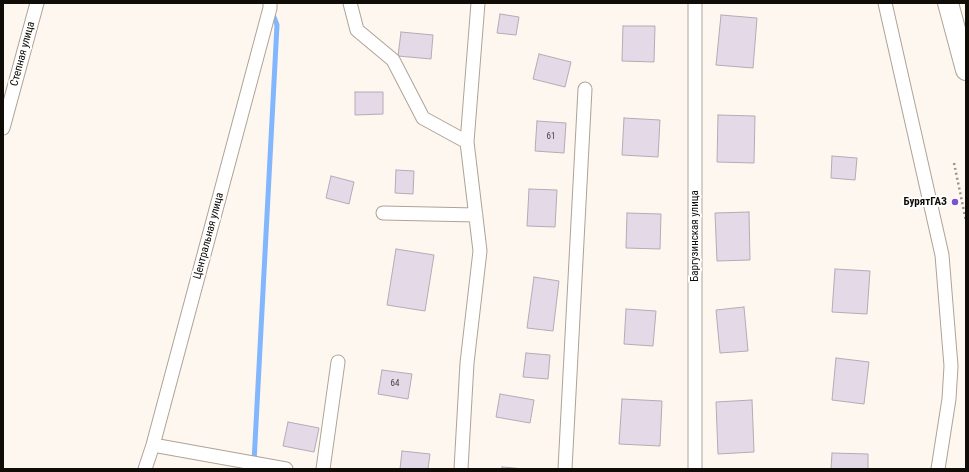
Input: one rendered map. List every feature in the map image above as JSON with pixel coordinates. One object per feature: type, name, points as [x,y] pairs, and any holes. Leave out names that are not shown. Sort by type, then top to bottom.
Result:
[{"type":"main road","points":[[948,3],[966,70]]},
{"type":"street","name":"Степная улица","points":[[3,128],[37,3]]},
{"type":"street","name":"Центральная улица","points":[[145,469],[153,445],[270,8],[270,3]]},
{"type":"street","points":[[350,3],[357,30],[393,60],[423,118],[467,142]]},
{"type":"street","points":[[461,469],[467,363],[480,251],[467,142],[478,3]]},
{"type":"street","name":"Баргузинская улица","points":[[694,3],[695,469]]},
{"type":"street","points":[[885,3],[942,255],[951,366],[949,399],[938,469]]},
{"type":"street","points":[[565,469],[585,89]]},
{"type":"street","points":[[383,213],[476,215]]},
{"type":"street","points":[[323,469],[338,362]]},
{"type":"street","points":[[153,445],[286,469]]},
{"type":"path","points":[[954,163],[966,221]]},
{"type":"building","points":[[500,14],[519,17],[516,35],[497,33]]},
{"type":"building","points":[[721,15],[757,18],[753,68],[716,65]]},
{"type":"building","points":[[623,26],[655,26],[654,62],[622,61]]},
{"type":"building","points":[[401,32],[433,35],[431,59],[398,56]]},
{"type":"building","points":[[539,54],[571,62],[565,87],[533,79]]},
{"type":"building","points":[[355,92],[383,92],[383,114],[355,115]]},
{"type":"building","points":[[718,115],[755,116],[754,163],[717,162]]},
{"type":"building","points":[[624,118],[660,120],[658,157],[622,155]]},
{"type":"building","points":[[537,121],[566,123],[564,153],[535,151]]},
{"type":"building","points":[[832,156],[857,158],[855,180],[831,178]]},
{"type":"building","points":[[396,170],[414,171],[413,194],[395,193]]},
{"type":"building","points":[[331,176],[354,182],[349,204],[326,198]]},
{"type":"building","points":[[529,189],[557,190],[555,227],[527,226]]},
{"type":"building","points":[[749,212],[750,260],[717,261],[715,213]]},
{"type":"building","points":[[627,213],[661,214],[660,249],[626,248]]},
{"type":"building","points":[[396,249],[434,255],[425,311],[387,305]]},
{"type":"building","points":[[835,269],[870,271],[867,314],[832,312]]},
{"type":"building","points":[[534,277],[559,281],[553,331],[527,328]]},
{"type":"building","points":[[744,307],[748,351],[720,353],[716,310]]},
{"type":"building","points":[[626,309],[656,311],[653,346],[624,344]]},
{"type":"building","points":[[526,353],[550,355],[548,379],[523,377]]},
{"type":"building","points":[[836,358],[869,362],[864,404],[832,400]]},
{"type":"building","points":[[382,370],[412,374],[408,399],[378,394]]},
{"type":"building","points":[[500,394],[534,400],[530,423],[496,417]]},
{"type":"building","points":[[622,399],[662,401],[660,446],[619,444]]},
{"type":"building","points":[[752,400],[754,452],[718,454],[716,402]]},
{"type":"building","points":[[288,422],[319,428],[314,452],[283,446]]},
{"type":"building","points":[[402,451],[430,454],[428,469],[400,469]]},
{"type":"building","points":[[832,453],[868,454],[868,469],[831,469]]},
{"type":"building","points":[[502,467],[525,469],[502,469]]},
{"type":"waterway","points":[[254,462],[277,25],[272,12]]},
{"type":"place","name":"БурятГАЗ","points":[[955,202]]}]
